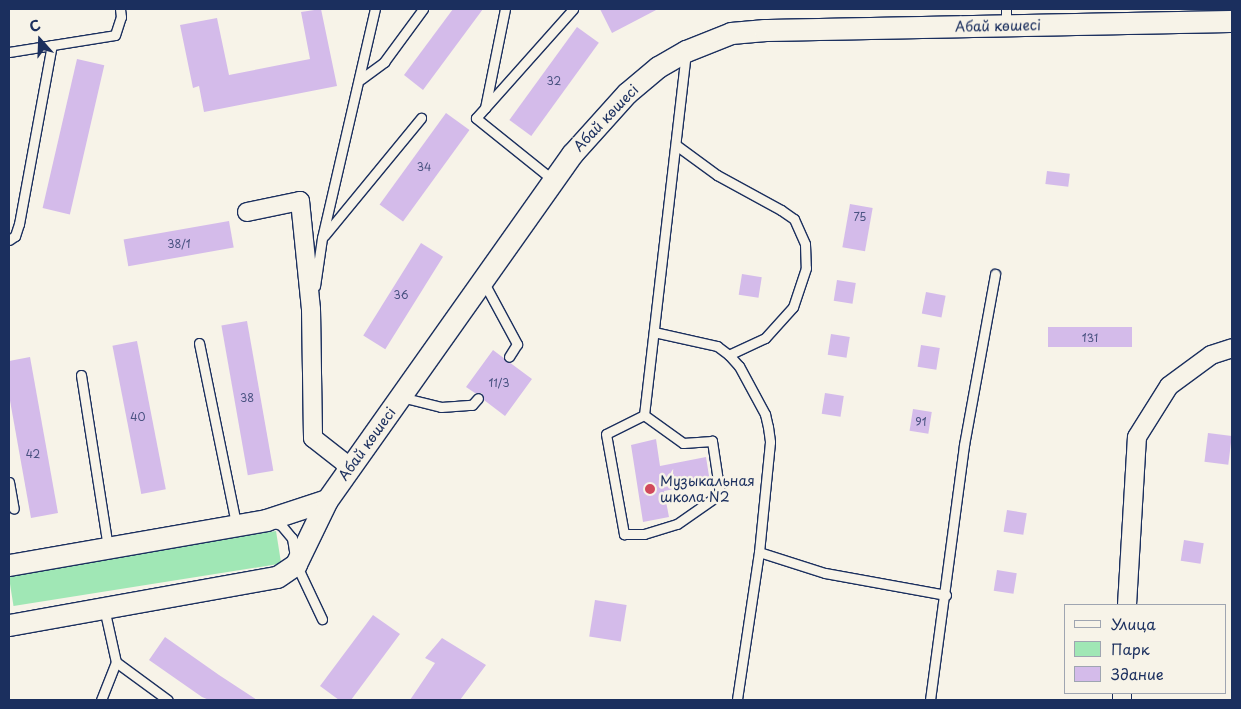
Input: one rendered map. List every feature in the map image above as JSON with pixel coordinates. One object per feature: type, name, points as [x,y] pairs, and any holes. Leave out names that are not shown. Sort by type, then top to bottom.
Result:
[{"type":"street","name":"Абай көшесі","points":[[296,564],[327,500],[572,154],[627,92],[658,67],[686,51],[731,34],[872,18],[1232,21]]},
{"type":"street","points":[[247,212],[300,201],[311,309],[313,438],[350,467]]},
{"type":"street","points":[[1128,604],[1137,437],[1169,386],[1211,355],[1232,348]]},
{"type":"street","points":[[9,565],[266,520],[327,500]]},
{"type":"street","points":[[9,625],[277,577],[296,564]]},
{"type":"lane","points":[[9,52],[116,35],[121,17],[120,9]]},
{"type":"lane","points":[[311,309],[322,238],[361,79],[375,9]]},
{"type":"lane","points":[[361,79],[384,62],[423,9]]},
{"type":"lane","points":[[485,108],[506,9]]},
{"type":"lane","points":[[554,181],[476,118],[573,9]]},
{"type":"lane","points":[[9,240],[15,236],[19,224],[52,45]]},
{"type":"lane","points":[[644,415],[686,51]]},
{"type":"lane","points":[[322,238],[421,118]]},
{"type":"lane","points":[[676,145],[716,175],[794,219],[805,244],[806,268],[793,307],[765,338],[729,355]]},
{"type":"lane","points":[[930,700],[946,595],[964,445],[995,274]]},
{"type":"lane","points":[[483,281],[517,344],[509,357]]},
{"type":"lane","points":[[654,332],[718,346],[729,355],[739,366],[765,414],[768,427],[770,442],[759,552],[737,700]]},
{"type":"lane","points":[[199,342],[236,524]]},
{"type":"lane","points":[[81,374],[108,548]]},
{"type":"lane","points":[[400,397],[441,406],[472,405],[478,398]]},
{"type":"lane","points":[[644,415],[683,443],[712,441],[720,494],[677,524],[644,534],[624,534],[606,434],[644,415]]},
{"type":"lane","points":[[9,482],[14,509]]},
{"type":"lane","points":[[266,520],[281,525],[292,538],[296,564],[322,619]]},
{"type":"lane","points":[[759,552],[825,573],[946,595]]},
{"type":"lane","points":[[101,700],[116,662],[104,608]]},
{"type":"lane","points":[[116,662],[168,700]]},
{"type":"green space","points":[[276,531],[281,564],[13,606],[9,573]]},
{"type":"building","points":[[321,9],[337,86],[204,112],[199,86],[193,88],[180,25],[217,18],[229,75],[310,59],[301,12]]},
{"type":"building","points":[[453,9],[483,9],[423,90],[404,75]]},
{"type":"building","points":[[600,9],[658,9],[612,33]]},
{"type":"building","points":[[577,27],[599,43],[531,136],[509,120]]},
{"type":"building","points":[[77,59],[104,65],[70,214],[43,208]]},
{"type":"building","points":[[446,113],[469,130],[403,221],[380,204]]},
{"type":"building","points":[[1047,171],[1070,174],[1068,187],[1045,184]]},
{"type":"building","points":[[850,204],[873,208],[865,251],[842,247]]},
{"type":"building","points":[[229,221],[234,248],[128,266],[124,240]]},
{"type":"building","points":[[421,243],[443,257],[385,349],[363,335]]},
{"type":"building","points":[[742,274],[762,277],[758,298],[739,295]]},
{"type":"building","points":[[837,280],[856,283],[852,304],[834,301]]},
{"type":"building","points":[[926,292],[946,296],[941,317],[922,314]]},
{"type":"building","points":[[247,321],[273,471],[248,475],[221,326]]},
{"type":"building","points":[[1048,327],[1132,327],[1132,347],[1048,347]]},
{"type":"building","points":[[831,334],[850,337],[846,358],[828,355]]},
{"type":"building","points":[[137,341],[166,489],[141,494],[112,346]]},
{"type":"building","points":[[921,345],[940,348],[936,370],[918,367]]},
{"type":"building","points":[[493,350],[532,379],[505,416],[484,400],[482,393],[475,393],[466,387]]},
{"type":"building","points":[[30,357],[58,513],[31,518],[9,395],[9,361]]},
{"type":"building","points":[[825,393],[844,396],[840,417],[822,414]]},
{"type":"building","points":[[913,409],[932,412],[928,434],[910,431]]},
{"type":"building","points":[[1208,433],[1232,436],[1228,465],[1204,462]]},
{"type":"building","points":[[656,439],[660,466],[706,457],[710,482],[664,491],[669,517],[643,522],[631,445]]},
{"type":"building","points":[[1007,510],[1027,513],[1023,535],[1004,532]]},
{"type":"building","points":[[1184,540],[1204,543],[1200,564],[1181,561]]},
{"type":"building","points":[[997,570],[1017,573],[1013,594],[994,591]]},
{"type":"building","points":[[595,600],[627,605],[621,642],[589,637]]},
{"type":"building","points":[[373,615],[400,634],[351,700],[339,700],[320,686]]},
{"type":"building","points":[[165,637],[257,700],[209,700],[202,697],[149,660]]},
{"type":"building","points":[[442,638],[486,665],[460,700],[410,700],[435,663],[425,658]]},
{"type":"place","name":"Музыкальная школа N2","points":[[650,489]]}]
